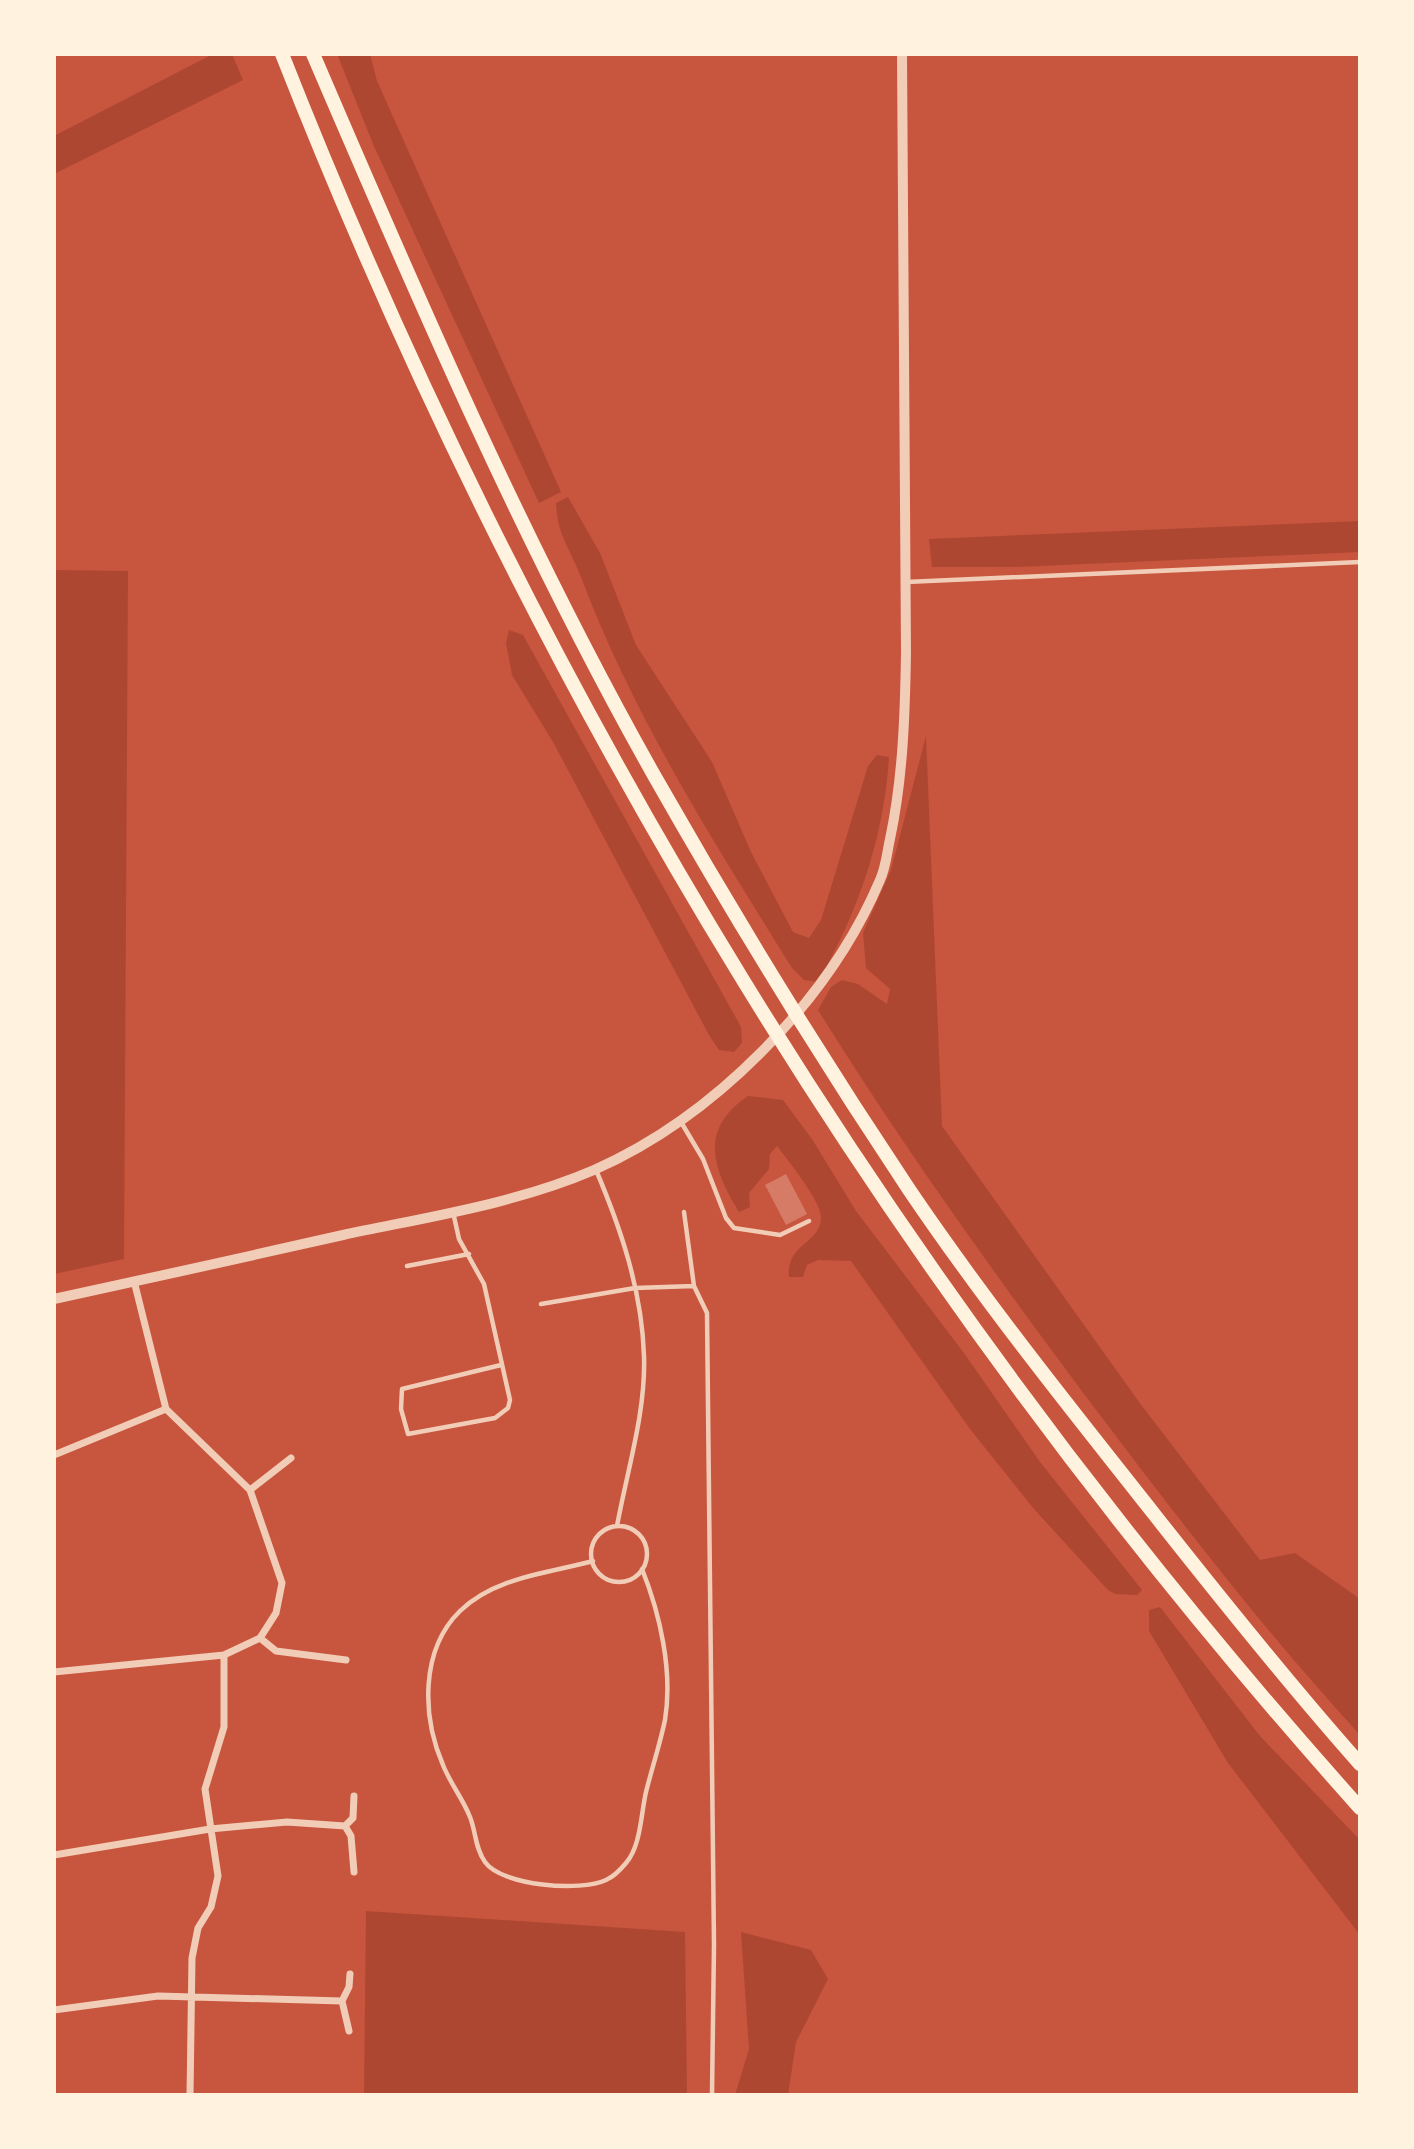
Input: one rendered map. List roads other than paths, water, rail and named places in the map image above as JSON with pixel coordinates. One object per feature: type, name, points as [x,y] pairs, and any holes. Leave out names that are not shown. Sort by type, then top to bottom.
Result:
[{"type":"highway","points":[[282,54],[393,319],[518,580],[630,788],[748,993],[908,1238],[1068,1457],[1258,1695],[1360,1808]]},
{"type":"highway","points":[[313,54],[423,311],[545,570],[654,774],[771,974],[912,1193],[999,1315],[1280,1675],[1360,1764]]},
{"type":"street","points":[[54,1299],[505,1200],[596,1169],[681,1122],[767,1048],[833,964],[881,878],[895,814],[903,745],[905,582],[902,54]]},
{"type":"street","points":[[54,1672],[224,1655],[260,1638],[276,1614],[282,1583],[250,1490],[166,1409],[134,1281]]},
{"type":"street","points":[[54,1455],[166,1409]]},
{"type":"street","points":[[250,1490],[291,1458]]},
{"type":"street","points":[[260,1638],[276,1651],[346,1660]]},
{"type":"street","points":[[190,2095],[192,1958],[198,1928],[211,1907],[218,1876],[205,1790],[224,1727],[224,1655]]},
{"type":"street","points":[[54,1855],[210,1829],[287,1822],[345,1826],[353,1818],[354,1796]]},
{"type":"street","points":[[345,1826],[351,1836],[354,1872]]},
{"type":"street","points":[[349,2031],[342,2001],[349,1987],[350,1974]]},
{"type":"street","points":[[54,2010],[122,1999],[192,1997],[342,2001]]},
{"type":"lane","points":[[905,582],[1360,562]]},
{"type":"lane","points":[[681,1122],[703,1159],[726,1218],[734,1227],[780,1236],[809,1221]]},
{"type":"lane","points":[[596,1169],[623,1235],[635,1288],[644,1357],[641,1403],[617,1526]]},
{"type":"lane","points":[[452,1212],[459,1239],[484,1284],[510,1400],[502,1415],[408,1434],[401,1409],[402,1389],[501,1365]]},
{"type":"lane","points":[[684,1212],[694,1286],[705,1306],[708,1327],[714,1931],[712,2095]]},
{"type":"lane","points":[[407,1266],[469,1254]]},
{"type":"lane","points":[[541,1304],[635,1288],[694,1286]]},
{"type":"lane","points":[[617,1526],[627,1527],[642,1538],[647,1556],[642,1569],[631,1579],[612,1581],[598,1572],[593,1561],[596,1539],[601,1533],[617,1526]]},
{"type":"lane","points":[[593,1561],[517,1579],[487,1591],[460,1611],[441,1638],[429,1665],[428,1702],[431,1731],[442,1765],[470,1818],[475,1842],[486,1864],[503,1874],[530,1882],[586,1886],[608,1879],[628,1861],[638,1835],[665,1717],[667,1677],[659,1625],[642,1569]]}]
